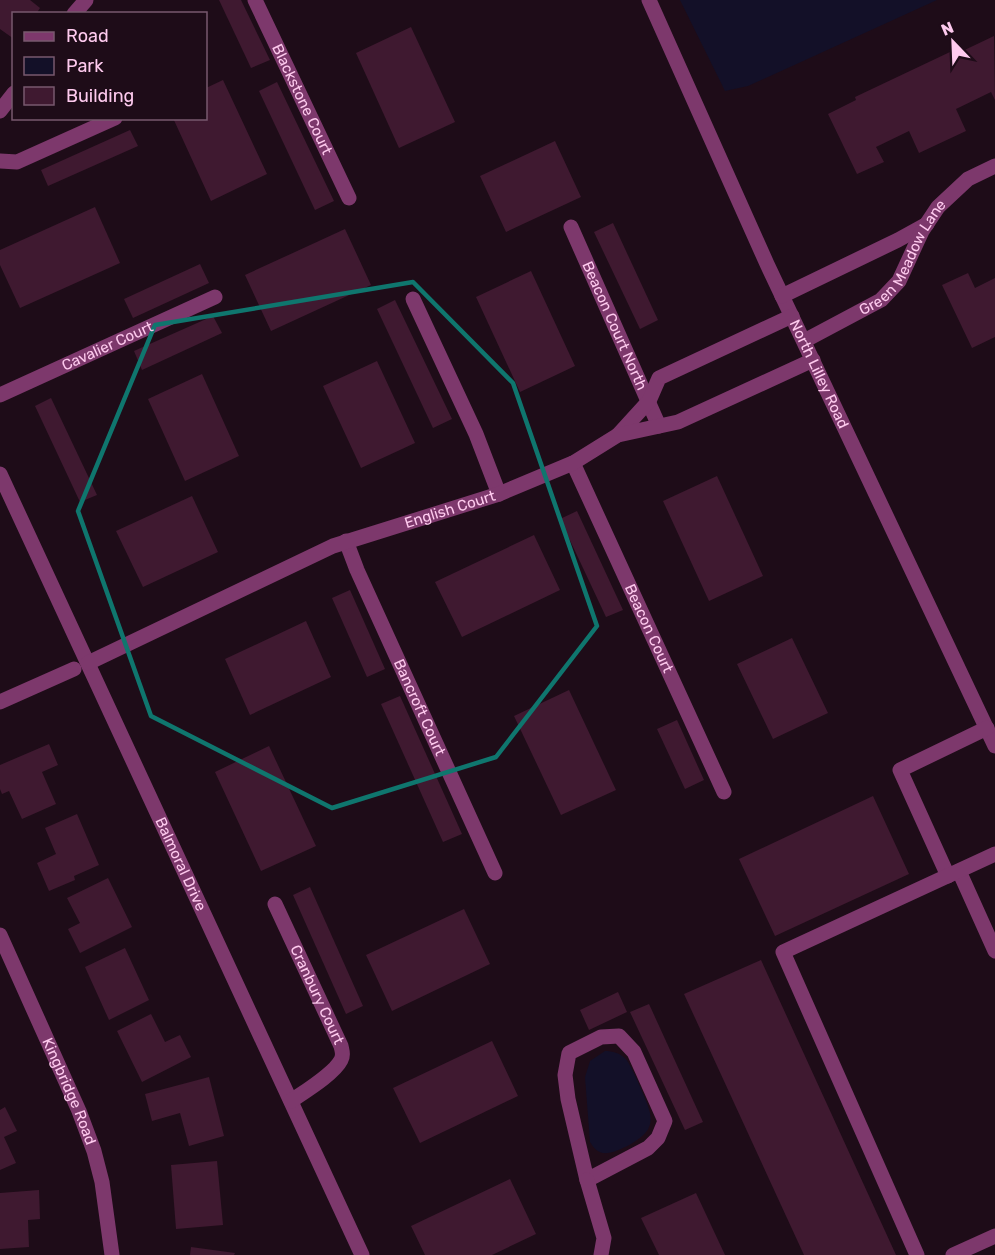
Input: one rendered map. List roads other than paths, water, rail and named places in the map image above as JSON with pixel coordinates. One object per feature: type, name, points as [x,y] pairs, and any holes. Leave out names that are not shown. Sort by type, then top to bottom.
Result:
[{"type":"street","points":[[76,12],[86,0]]},
{"type":"street","name":"Blackstone Court","points":[[255,0],[349,198]]},
{"type":"street","name":"North Lilley Road","points":[[649,0],[782,296],[995,746]]},
{"type":"street","points":[[0,111],[12,96]]},
{"type":"street","points":[[0,161],[17,162],[110,120]]},
{"type":"street","name":"Green Meadow Lane","points":[[804,341],[881,300],[899,281],[927,224],[938,207],[968,179],[995,166]]},
{"type":"street","points":[[782,296],[927,224]]},
{"type":"street","name":"Beacon Court North","points":[[571,227],[659,426]]},
{"type":"street","name":"Cavalier Court","points":[[0,395],[215,297]]},
{"type":"street","points":[[413,299],[476,434],[499,494]]},
{"type":"street","points":[[618,435],[649,401],[659,378],[792,316]]},
{"type":"street","name":"English Court","points":[[0,702],[346,541],[499,494],[573,463],[618,435],[678,422],[813,360]]},
{"type":"street","name":"Beacon Court","points":[[573,463],[724,792]]},
{"type":"street","name":"Balmoral Drive","points":[[0,474],[81,666],[291,1101],[362,1255]]},
{"type":"street","name":"Bancroft Court","points":[[346,541],[362,582],[495,873]]},
{"type":"street","points":[[987,728],[900,770],[995,951]]},
{"type":"street","points":[[917,1255],[783,952],[995,854]]},
{"type":"street","name":"Cranbury Court","points":[[274,904],[343,1054],[341,1061],[318,1083],[291,1101]]},
{"type":"street","name":"Kingbridge Road","points":[[0,935],[94,1151],[102,1182],[112,1255]]},
{"type":"street","points":[[587,1180],[648,1148],[658,1138],[665,1121],[634,1052],[619,1036],[601,1037],[569,1053],[565,1075],[568,1099],[587,1180],[604,1238],[601,1255]]},
{"type":"street","points":[[953,1255],[995,1236]]}]
